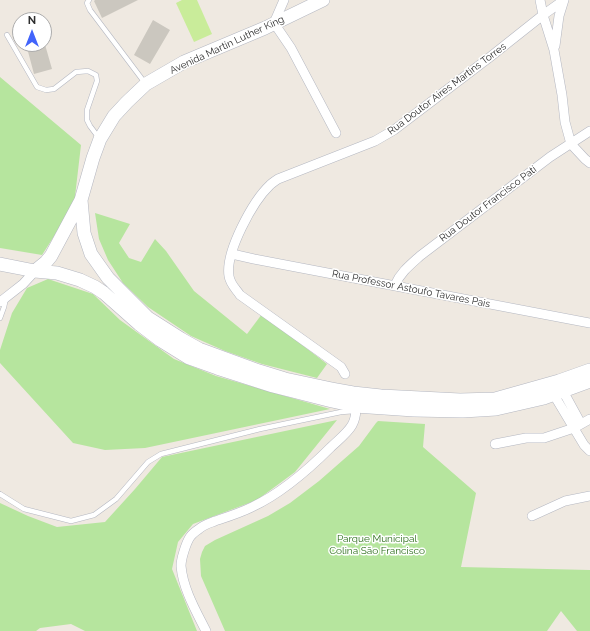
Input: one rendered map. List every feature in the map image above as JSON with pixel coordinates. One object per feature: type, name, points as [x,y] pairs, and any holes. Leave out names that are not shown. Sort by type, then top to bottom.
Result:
[{"type":"main road","name":"Avenida Martin Luther King","points":[[35,271],[51,256],[66,229],[81,200],[100,139],[114,116],[127,102],[146,84],[184,62],[274,23],[319,1]]},
{"type":"main road","name":"Avenida Martin Luther King","points":[[81,200],[84,233],[91,254],[117,287],[148,318],[199,349],[252,369],[286,379],[332,389],[355,403]]},
{"type":"main road","points":[[66,229],[75,228],[84,233]]},
{"type":"main road","points":[[51,256],[52,263],[57,273]]},
{"type":"main road","points":[[80,280],[89,278],[94,274],[97,270],[97,263]]},
{"type":"main road","points":[[0,264],[35,271],[57,273],[80,280],[104,293],[139,324],[160,340],[189,358],[273,386],[332,401],[355,403],[381,396],[460,400],[496,404],[544,398],[590,381]]},
{"type":"main road","points":[[496,404],[590,370]]},
{"type":"street","points":[[284,0],[274,23],[291,48],[336,133]]},
{"type":"street","points":[[540,0],[554,50],[565,122],[571,144],[590,164]]},
{"type":"street","points":[[554,50],[559,16],[564,0]]},
{"type":"street","name":"Rua Doutor Aires Martins Torres","points":[[345,374],[341,367],[240,295],[233,286],[229,277],[229,269],[236,240],[245,220],[261,196],[270,185],[278,179],[375,141],[394,130],[564,0]]},
{"type":"street","name":"Rua Doutor Francisco Pati","points":[[395,285],[403,271],[420,256],[544,162],[590,131]]},
{"type":"street","name":"Rua Professor Astoufo Tavares Pais","points":[[232,254],[590,323]]},
{"type":"street","points":[[3,300],[23,284],[35,271]]},
{"type":"street","points":[[558,393],[585,422],[584,445],[590,451]]},
{"type":"street","points":[[206,631],[190,598],[181,565],[184,550],[190,537],[199,528],[252,508],[288,485],[349,430],[354,421],[355,403]]},
{"type":"street","points":[[495,444],[526,438],[544,438],[585,422]]},
{"type":"street","points":[[532,516],[565,501],[590,496]]},
{"type":"lane","points":[[89,0],[87,3],[90,10],[146,84]]},
{"type":"lane","points":[[7,35],[37,87],[46,90],[54,89],[76,72],[88,71],[96,75],[97,81],[87,110],[87,120],[100,139]]},
{"type":"lane","points":[[0,318],[4,307],[3,300]]},
{"type":"lane","points":[[0,494],[24,509],[71,521],[94,515],[116,499],[148,462],[161,454],[260,429],[341,412],[355,403]]},
{"type":"green space","points":[[182,0],[197,0],[212,34],[194,42],[176,3]]},
{"type":"green space","points":[[0,77],[81,145],[74,205],[42,255],[0,248]]},
{"type":"green space","points":[[95,213],[130,224],[119,243],[129,258],[141,262],[155,239],[166,251],[194,291],[247,334],[262,314],[327,364],[317,378],[262,364],[225,351],[191,336],[148,307],[123,283],[108,260],[99,239]]},
{"type":"green space","points":[[48,279],[93,294],[120,320],[174,359],[216,376],[330,409],[145,448],[105,450],[73,443],[0,363],[0,350],[12,313],[27,288]]},
{"type":"green space","points":[[337,420],[295,472],[257,500],[193,524],[178,542],[172,569],[197,631],[85,631],[71,624],[40,628],[36,631],[0,631],[0,503],[57,527],[105,522],[162,457]]},
{"type":"green space","name":"Parque Municipal Colina São Francisco","points":[[378,421],[425,424],[423,447],[476,493],[461,567],[590,570],[590,631],[577,631],[561,611],[547,631],[225,631],[201,576],[200,559],[205,546],[268,516],[290,503],[319,481],[359,446]]},
{"type":"building","points":[[138,0],[102,18],[94,1]]},
{"type":"building","points":[[153,20],[170,30],[150,64],[134,55]]},
{"type":"building","points":[[28,52],[47,52],[52,69],[34,74]]}]
